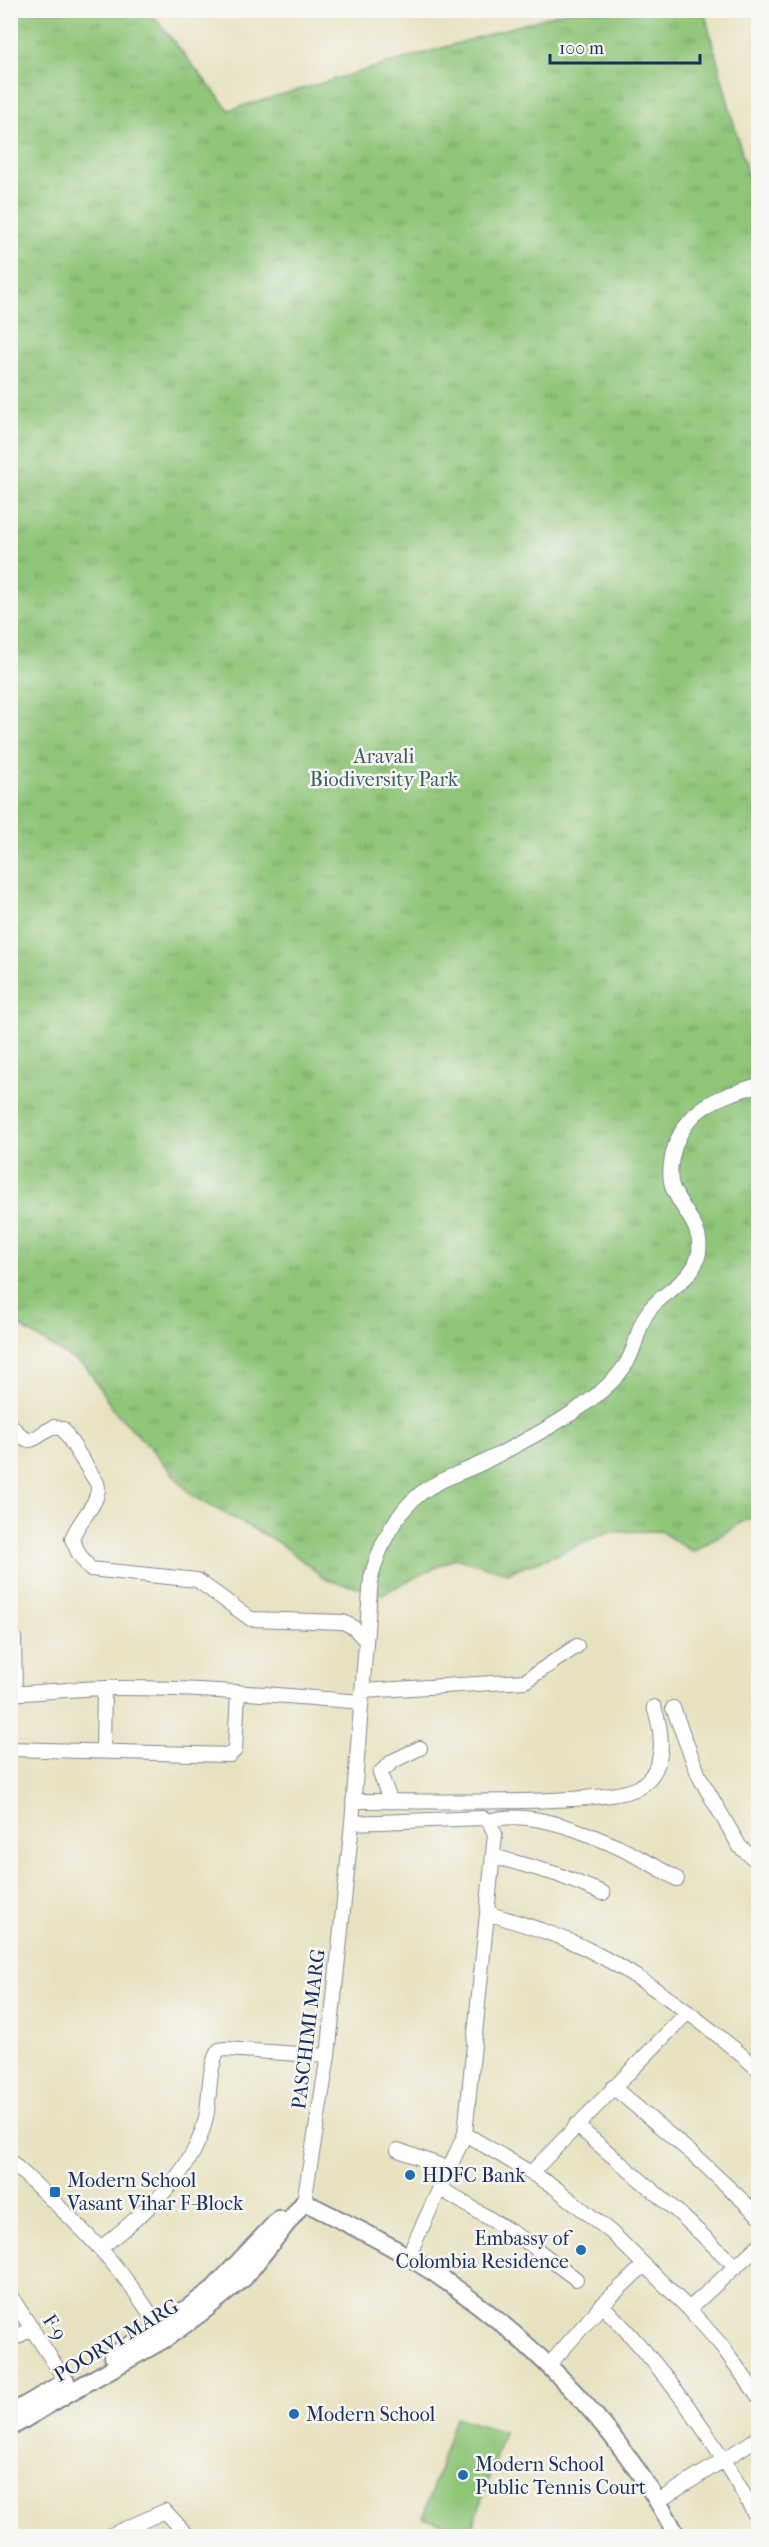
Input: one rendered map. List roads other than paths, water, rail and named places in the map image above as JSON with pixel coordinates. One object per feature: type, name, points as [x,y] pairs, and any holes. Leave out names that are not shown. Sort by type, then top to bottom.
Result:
[{"type":"main road","points":[[307,2203],[408,2257],[500,2324],[548,2366],[603,2427],[657,2502],[677,2536]]},
{"type":"main road","name":"POORVI MARG","points":[[10,2414],[69,2386],[159,2336],[244,2278],[307,2203]]},
{"type":"main road","name":"POORVI MARG","points":[[10,2428],[69,2386]]},
{"type":"street","name":"PASCHIMI MARG","points":[[307,2203],[318,2152],[315,2144],[328,2056],[352,1823],[371,1578],[375,1561],[385,1539],[410,1503],[435,1484],[482,1463],[554,1424],[582,1406],[624,1368],[646,1314],[651,1307],[684,1280],[699,1254],[697,1232],[671,1179],[670,1170],[678,1137],[687,1121],[706,1105],[759,1085]]},
{"type":"street","points":[[10,1424],[23,1438],[29,1440],[39,1438],[54,1427],[63,1429],[97,1483],[98,1497],[81,1521],[72,1539],[90,1569],[197,1580],[251,1619],[343,1622],[353,1627],[366,1641]]},
{"type":"street","points":[[10,1626],[14,1638],[13,1694],[104,1688],[362,1696],[525,1681],[577,1646]]},
{"type":"street","points":[[104,1688],[104,1750]]},
{"type":"street","points":[[10,1749],[233,1754],[238,1692]]},
{"type":"street","points":[[353,1800],[540,1800],[609,1797],[628,1793],[647,1781],[658,1763],[663,1735],[654,1707]]},
{"type":"street","points":[[673,1708],[699,1776],[740,1847],[759,1862]]},
{"type":"street","points":[[390,1800],[380,1773],[393,1761],[420,1748]]},
{"type":"street","points":[[352,1823],[475,1818],[489,1821],[508,1816],[567,1828],[632,1853],[677,1879]]},
{"type":"street","points":[[408,2257],[465,2134],[495,1834],[489,1821]]},
{"type":"street","points":[[493,1856],[556,1874],[603,1893]]},
{"type":"street","points":[[488,1913],[562,1938],[646,1983],[688,2012],[759,2069]]},
{"type":"street","points":[[532,2172],[688,2012]]},
{"type":"street","points":[[101,2248],[162,2194],[189,2161],[199,2141],[206,2118],[214,2059],[219,2050],[328,2056]]},
{"type":"street","points":[[613,2087],[696,2157],[759,2216]]},
{"type":"street","points":[[576,2125],[679,2213],[735,2267]]},
{"type":"street","points":[[465,2134],[532,2172],[573,2200],[612,2233],[689,2309],[754,2380],[759,2396]]},
{"type":"street","points":[[398,2150],[450,2169]]},
{"type":"street","points":[[10,2161],[101,2248],[129,2283],[159,2336]]},
{"type":"street","points":[[10,2169],[102,2256],[159,2336]]},
{"type":"street","points":[[441,2189],[523,2239],[576,2279]]},
{"type":"street","points":[[689,2309],[759,2246]]},
{"type":"street","points":[[548,2366],[602,2305],[644,2265]]},
{"type":"street","name":"F-9","points":[[10,2295],[69,2386]]},
{"type":"street","points":[[602,2305],[665,2374],[690,2407],[759,2520]]},
{"type":"street","points":[[10,2341],[32,2328]]},
{"type":"street","points":[[657,2502],[759,2438]]},
{"type":"street","points":[[117,2535],[165,2511],[188,2536]]},
{"type":"place","name":"HDFC Bank","points":[[410,2175]]},
{"type":"place","name":"Modern School Vasant Vihar F-Block","points":[[55,2192]]},
{"type":"place","name":"Embassy of Colombia Residence","points":[[581,2250]]},
{"type":"place","name":"Modern School","points":[[294,2414]]},
{"type":"place","name":"Modern School Public Tennis Court","points":[[463,2475]]},
{"type":"park label","name":"Aravali Biodiversity Park","points":[[384,768]]}]
